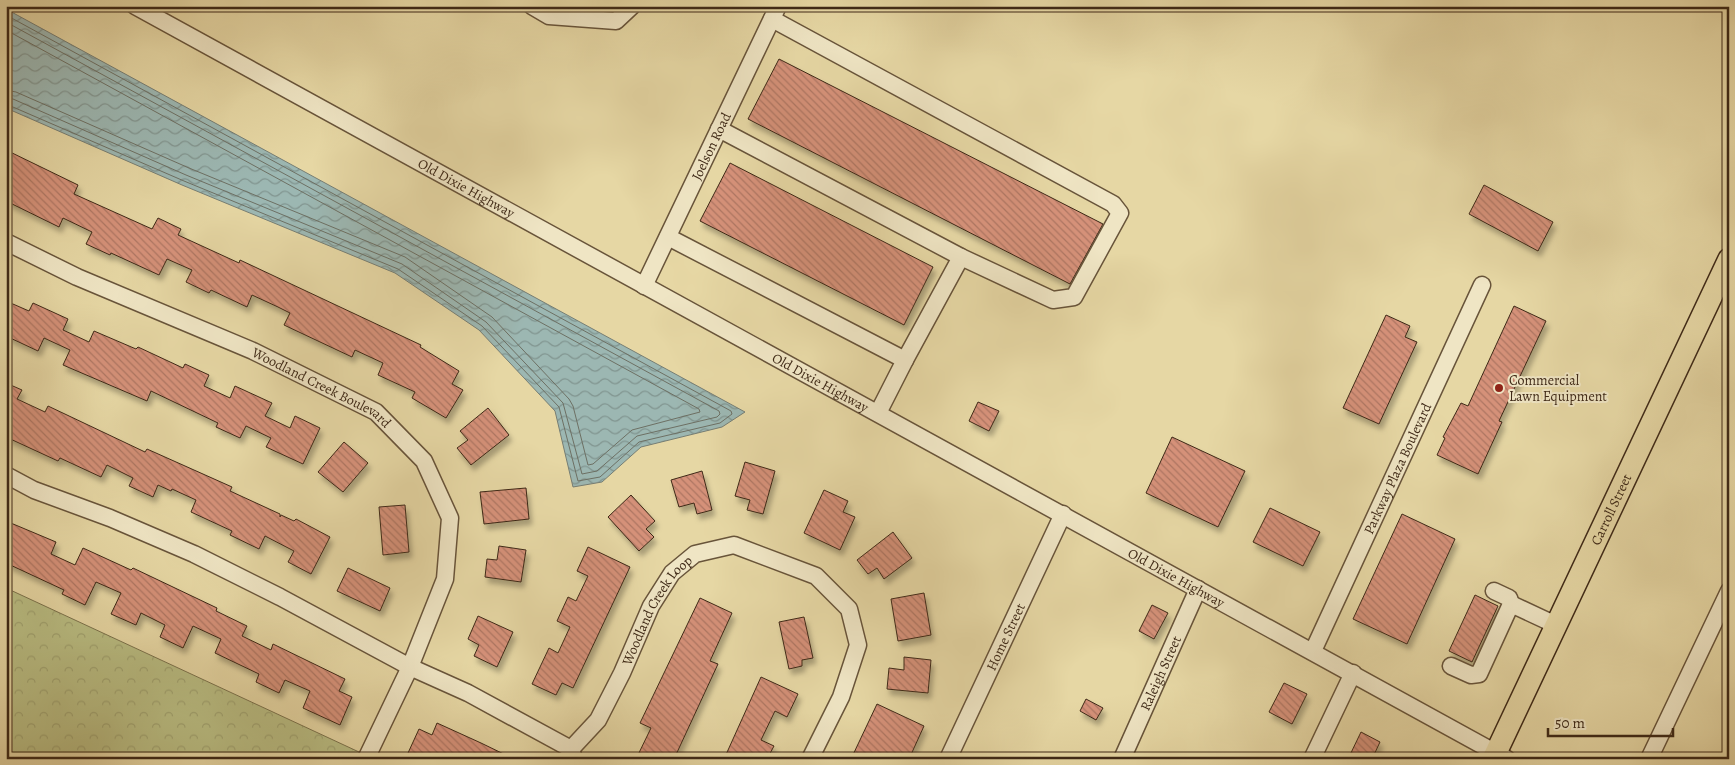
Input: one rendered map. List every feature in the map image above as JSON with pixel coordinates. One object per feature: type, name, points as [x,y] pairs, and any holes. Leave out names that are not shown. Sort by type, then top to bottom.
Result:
[{"type":"main road","name":"Carroll Street","points":[[1499,757],[1556,625],[1729,259]]},
{"type":"street","name":"Old Dixie Highway","points":[[135,6],[1353,673],[1499,757]]},
{"type":"street","points":[[532,6],[549,16],[616,21],[632,6]]},
{"type":"street","name":"Joelson Road","points":[[644,286],[775,12]]},
{"type":"street","points":[[719,129],[961,257],[1053,300],[1074,297],[1120,213],[1114,204],[775,12]]},
{"type":"street","points":[[668,237],[905,360]]},
{"type":"street","name":"Woodland Creek Boulevard","points":[[6,242],[77,276],[253,351],[376,412],[424,461],[450,518],[445,579],[410,667],[366,759]]},
{"type":"street","points":[[878,414],[961,257]]},
{"type":"street","name":"Parkway Plaza Boulevard","points":[[1313,651],[1482,285]]},
{"type":"street","points":[[6,475],[34,490],[110,518],[194,554],[280,597],[410,667]]},
{"type":"street","name":"Home Street","points":[[948,759],[1062,514]]},
{"type":"street","name":"Woodland Creek Loop","points":[[410,667],[468,693],[573,754],[598,720],[622,673],[651,606],[672,573],[695,554],[734,545],[816,576],[849,609],[858,645],[841,697],[810,759]]},
{"type":"street","name":"Raleigh Street","points":[[1122,759],[1198,589]]},
{"type":"street","points":[[1451,666],[1471,675],[1479,674],[1511,604],[1509,598],[1494,591]]},
{"type":"street","points":[[1649,759],[1729,591]]},
{"type":"street","points":[[1511,604],[1556,625]]},
{"type":"street","points":[[1312,759],[1353,673]]},
{"type":"green space","points":[[6,588],[359,752],[356,759],[6,759]]},
{"type":"water","points":[[6,9],[745,412],[722,427],[641,447],[602,482],[573,487],[555,411],[479,330],[395,273],[182,185],[6,108]]},
{"type":"building","points":[[779,59],[1103,224],[1070,284],[748,119]]},
{"type":"building","points":[[6,150],[78,185],[74,194],[152,229],[158,218],[181,229],[178,235],[239,263],[240,260],[421,345],[420,347],[459,371],[452,384],[463,390],[446,418],[412,398],[415,392],[378,375],[383,363],[355,350],[352,357],[284,325],[290,313],[278,307],[252,295],[247,307],[211,290],[209,293],[186,282],[192,270],[167,259],[159,275],[86,244],[92,232],[63,218],[59,227],[6,201]]},
{"type":"building","points":[[730,163],[933,267],[904,325],[700,221]]},
{"type":"building","points":[[1484,185],[1553,222],[1538,251],[1469,214]]},
{"type":"building","points":[[6,301],[29,311],[33,303],[68,319],[63,330],[89,342],[94,331],[136,349],[138,347],[183,368],[185,364],[209,375],[204,386],[230,398],[235,386],[272,403],[265,416],[290,428],[295,416],[320,428],[303,464],[266,447],[271,438],[246,426],[240,438],[216,427],[218,423],[151,391],[147,401],[63,365],[70,350],[44,338],[38,351],[6,336]]},
{"type":"building","points":[[1514,306],[1546,321],[1499,421],[1502,422],[1478,474],[1437,455],[1445,438],[1443,437],[1461,403],[1468,406]]},
{"type":"building","points":[[1386,315],[1410,326],[1405,337],[1417,342],[1379,424],[1343,408]]},
{"type":"building","points":[[6,383],[22,390],[17,399],[45,412],[48,406],[145,452],[147,449],[232,487],[230,491],[280,514],[280,517],[281,515],[294,521],[296,519],[330,537],[311,574],[288,562],[294,551],[265,536],[259,549],[230,535],[232,531],[191,512],[196,500],[172,489],[171,491],[158,485],[153,497],[129,486],[133,478],[107,465],[101,477],[60,458],[58,461],[6,437]]},
{"type":"building","points":[[978,402],[999,411],[989,431],[969,421]]},
{"type":"building","points":[[488,408],[509,435],[471,465],[457,448],[468,440],[460,431]]},
{"type":"building","points":[[1172,437],[1245,471],[1218,527],[1146,493]]},
{"type":"building","points":[[344,442],[368,463],[343,492],[318,472]]},
{"type":"building","points":[[745,462],[775,471],[763,514],[747,510],[750,500],[735,496]]},
{"type":"building","points":[[702,471],[712,510],[697,514],[694,503],[679,507],[671,480]]},
{"type":"building","points":[[526,488],[529,519],[484,524],[480,492]]},
{"type":"building","points":[[824,490],[848,501],[843,512],[855,517],[840,550],[804,533]]},
{"type":"building","points":[[631,495],[655,521],[646,529],[654,537],[639,551],[608,517]]},
{"type":"building","points":[[405,505],[409,552],[383,555],[379,507]]},
{"type":"building","points":[[1270,508],[1320,532],[1303,566],[1253,542]]},
{"type":"building","points":[[1402,514],[1455,539],[1407,644],[1353,619]]},
{"type":"building","points":[[6,521],[56,542],[51,554],[75,565],[83,548],[131,570],[133,568],[217,608],[216,611],[247,626],[242,636],[271,650],[273,644],[345,679],[339,691],[352,697],[340,725],[303,708],[310,691],[285,680],[279,693],[256,682],[259,674],[215,653],[221,639],[193,626],[183,648],[160,637],[165,625],[141,613],[136,625],[111,614],[121,593],[96,582],[85,605],[62,594],[64,590],[6,563]]},
{"type":"building","points":[[893,532],[912,558],[884,579],[877,568],[868,574],[857,560]]},
{"type":"building","points":[[499,546],[526,550],[521,582],[485,577],[487,559],[497,560]]},
{"type":"building","points":[[588,547],[630,567],[573,688],[562,683],[556,695],[532,684],[549,648],[558,653],[570,627],[557,621],[568,597],[576,601],[588,576],[577,571]]},
{"type":"building","points":[[348,568],[390,588],[380,611],[337,591]]},
{"type":"building","points":[[924,593],[931,635],[898,641],[891,599]]},
{"type":"building","points":[[1475,595],[1498,606],[1472,662],[1449,651]]},
{"type":"building","points":[[700,598],[732,613],[710,661],[718,664],[674,759],[636,759],[651,728],[640,723]]},
{"type":"building","points":[[1152,605],[1168,613],[1154,639],[1139,631]]},
{"type":"building","points":[[478,616],[513,632],[497,667],[474,656],[479,645],[468,639]]},
{"type":"building","points":[[804,617],[813,658],[802,660],[802,666],[789,669],[779,622]]},
{"type":"building","points":[[904,657],[931,660],[928,693],[887,689],[889,668],[904,670]]},
{"type":"building","points":[[761,677],[798,694],[787,717],[775,711],[761,740],[774,746],[767,759],[724,759]]},
{"type":"building","points":[[1284,683],[1307,694],[1292,724],[1269,712]]},
{"type":"building","points":[[1086,699],[1103,708],[1096,720],[1080,711]]},
{"type":"building","points":[[877,704],[924,726],[909,759],[851,759]]},
{"type":"building","points":[[437,723],[514,759],[420,759],[408,753],[419,729],[432,735]]},
{"type":"building","points":[[1361,732],[1380,742],[1372,759],[1348,759]]},
{"type":"place","name":"Commercial Lawn Equipment","points":[[1499,388]]}]
